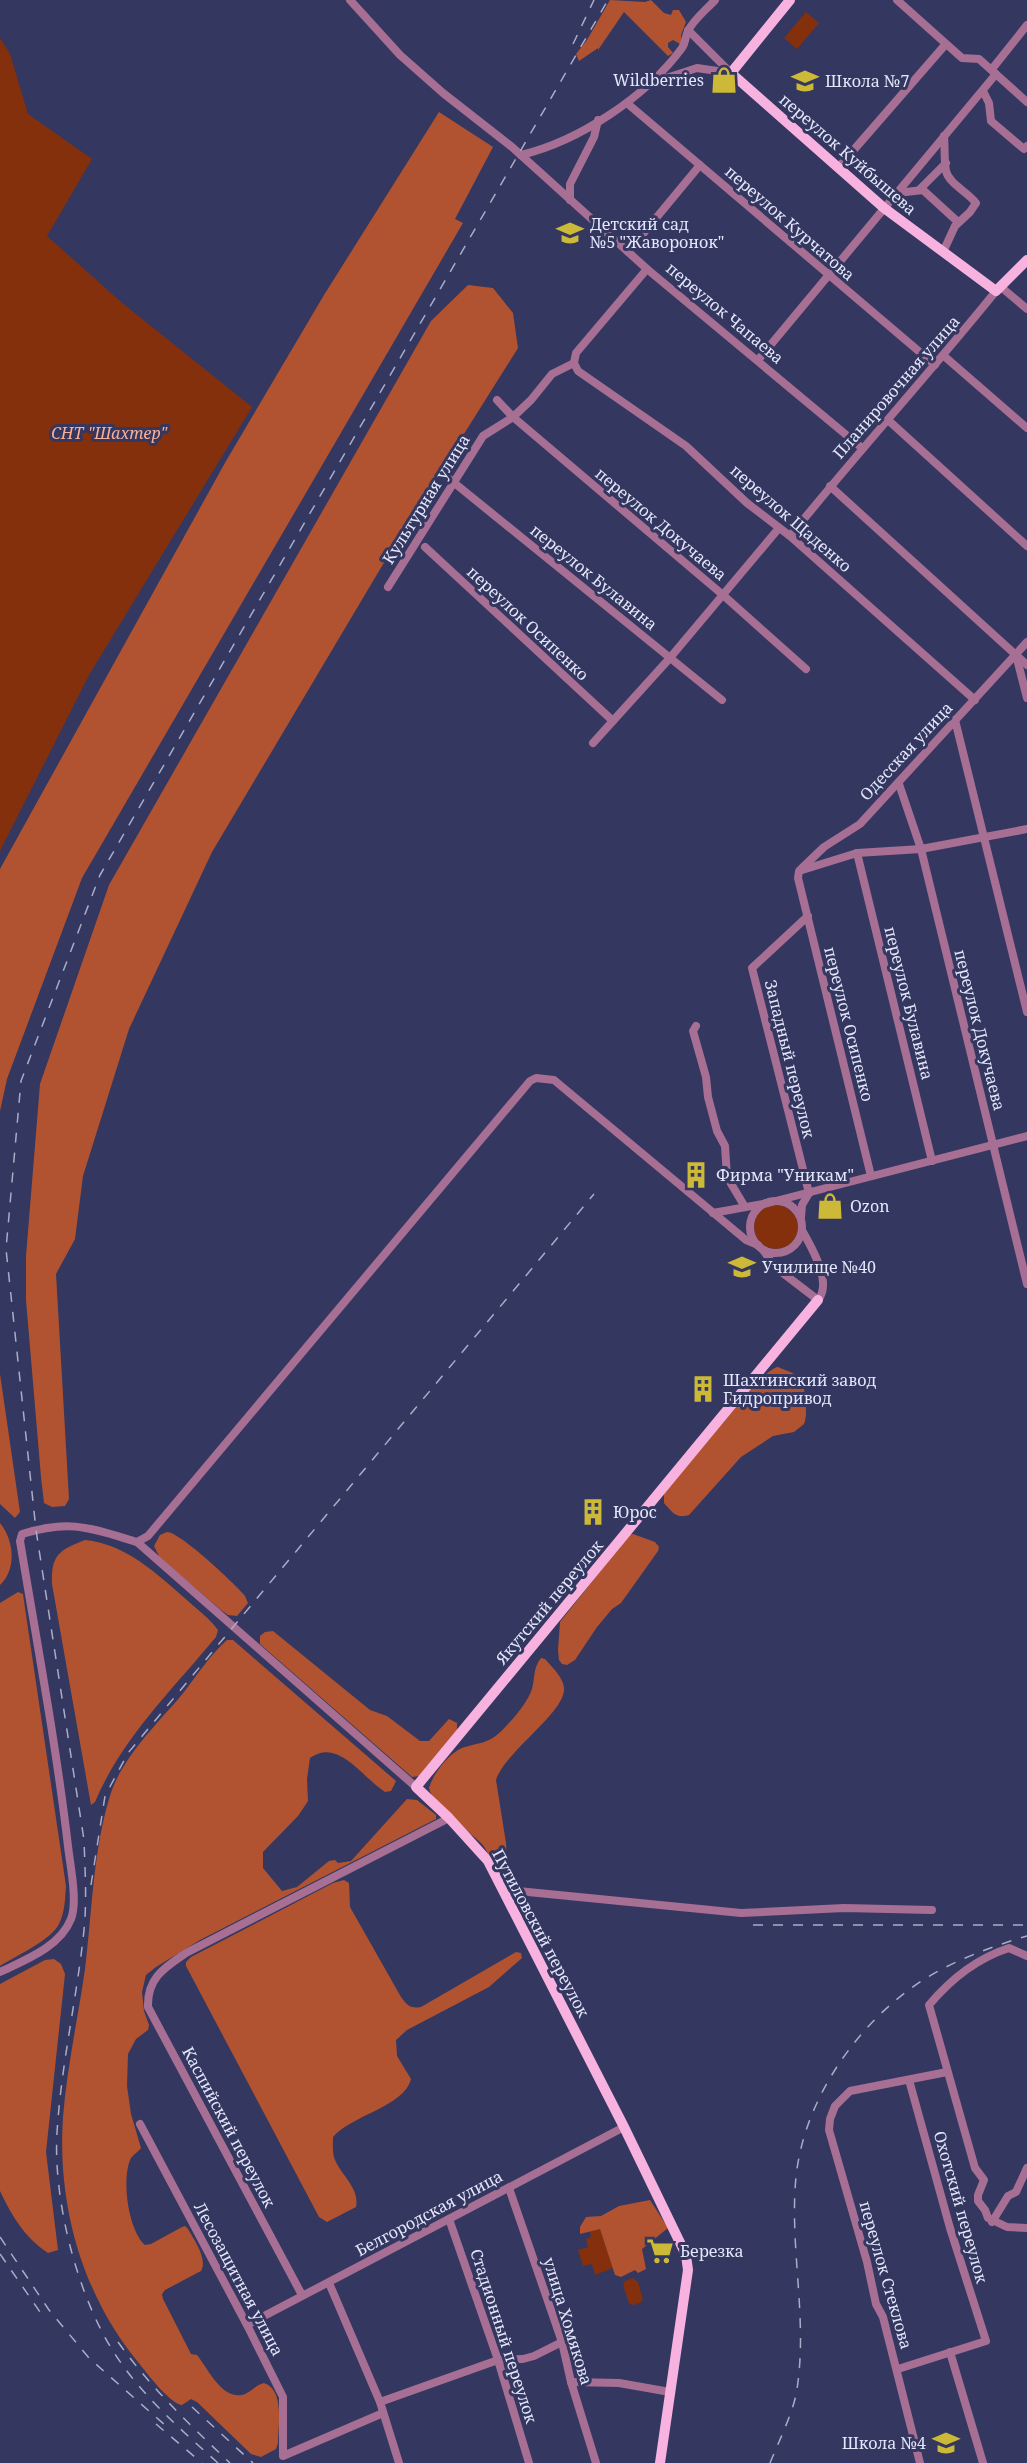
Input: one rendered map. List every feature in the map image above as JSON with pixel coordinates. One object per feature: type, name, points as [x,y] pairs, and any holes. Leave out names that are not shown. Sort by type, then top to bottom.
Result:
[{"type":"main road","points":[[731,73],[790,0]]},
{"type":"main road","name":"переулок Куйбышева","points":[[731,73],[884,208],[943,252],[999,289]]},
{"type":"main road","name":"Планировочная улица","points":[[999,289],[1027,260]]},
{"type":"main road","name":"Якутский переулок","points":[[416,1787],[818,1300]]},
{"type":"main road","name":"Путиловский переулок","points":[[416,1787],[482,1852],[507,1895],[686,2255],[688,2270],[660,2463]]},
{"type":"street","name":"переулок Чапаева","points":[[350,0],[400,55],[443,93],[521,155],[628,252],[862,448]]},
{"type":"street","points":[[521,155],[569,138],[628,104],[682,47],[688,30],[715,0]]},
{"type":"street","points":[[897,0],[945,45],[962,58],[979,59],[1027,102]]},
{"type":"street","points":[[758,360],[982,91],[1027,25]]},
{"type":"street","name":"переулок Куйбышева","points":[[688,30],[731,73]]},
{"type":"street","points":[[838,168],[945,45]]},
{"type":"street","points":[[649,84],[697,68],[731,73]]},
{"type":"street","points":[[982,91],[989,103],[992,121],[1024,149],[1027,146]]},
{"type":"street","name":"переулок Курчатова","points":[[628,104],[935,364]]},
{"type":"street","points":[[570,200],[570,184],[594,137],[598,120]]},
{"type":"street","points":[[943,252],[958,222],[970,212],[976,203],[970,194],[951,180],[946,171],[944,136]]},
{"type":"street","points":[[920,189],[946,164]]},
{"type":"street","points":[[628,252],[700,165]]},
{"type":"street","points":[[897,193],[924,190],[958,222]]},
{"type":"street","points":[[576,367],[576,353],[647,268]]},
{"type":"street","name":"переулок Куйбышева","points":[[999,289],[1027,309]]},
{"type":"street","name":"Планировочная улица","points":[[790,536],[862,448],[944,356],[999,289]]},
{"type":"street","points":[[944,356],[1027,428]]},
{"type":"street","name":"Культурная улица","points":[[388,587],[450,480],[483,436],[513,417],[531,400],[552,374],[576,367]]},
{"type":"street","name":"переулок Щаденко","points":[[576,367],[686,446],[747,503],[790,536],[975,700]]},
{"type":"street","name":"переулок Докучаева","points":[[497,400],[513,417],[723,595],[806,669]]},
{"type":"street","points":[[888,420],[1027,546]]},
{"type":"street","name":"переулок Булавина","points":[[450,480],[722,699]]},
{"type":"street","points":[[830,486],[1027,665]]},
{"type":"street","points":[[593,743],[669,658],[779,528]]},
{"type":"street","name":"переулок Осипенко","points":[[425,547],[613,720]]},
{"type":"street","name":"Одесская улица","points":[[799,874],[824,847],[860,824],[1027,642]]},
{"type":"street","points":[[1016,655],[1027,698]]},
{"type":"street","points":[[955,720],[1027,1012]]},
{"type":"street","name":"переулок Докучаева","points":[[899,784],[921,849],[1027,1284]]},
{"type":"street","points":[[799,874],[857,853],[921,849],[1027,829]]},
{"type":"street","name":"переулок Булавина","points":[[857,853],[932,1161]]},
{"type":"street","name":"переулок Осипенко","points":[[799,874],[871,1176]]},
{"type":"street","name":"Западный переулок","points":[[808,916],[752,968],[808,1193]]},
{"type":"street","points":[[696,1026],[693,1030],[706,1077],[708,1097],[717,1131],[725,1146],[727,1177],[746,1207]]},
{"type":"street","points":[[0,1971],[49,1946],[61,1935],[73,1916],[73,1890],[62,1797],[20,1541],[22,1534],[60,1525],[86,1527],[137,1542],[148,1536],[530,1081],[536,1078],[554,1080],[746,1240],[760,1248],[775,1253],[788,1251],[798,1242],[802,1230],[802,1205],[808,1193]]},
{"type":"street","points":[[713,1213],[768,1203],[1027,1137]]},
{"type":"street","points":[[801,1217],[787,1204],[768,1203],[757,1210],[751,1221],[751,1234],[775,1267],[818,1300],[822,1286],[818,1261],[802,1230]]},
{"type":"street","name":"Путиловский переулок","points":[[137,1542],[416,1787]]},
{"type":"street","name":"Каспийский переулок","points":[[302,2295],[147,2007],[152,1981],[186,1953],[449,1818]]},
{"type":"street","points":[[507,1895],[518,1891],[741,1913],[844,1908],[932,1910]]},
{"type":"street","name":"Охотский переулок","points":[[992,2222],[978,2201],[984,2180],[975,2168],[930,2017],[929,2005],[936,1996],[981,1959],[1009,1947],[1027,1956]]},
{"type":"street","points":[[909,2080],[947,2072]]},
{"type":"street","name":"Охотский переулок","points":[[909,2080],[950,2228],[986,2341],[950,2352]]},
{"type":"street","name":"переулок Стеклова","points":[[909,2080],[850,2091],[841,2098],[830,2119],[829,2130],[867,2262],[876,2304],[883,2317],[898,2369],[920,2463]]},
{"type":"street","name":"Лесозащитная улица","points":[[140,2124],[248,2325],[283,2397],[283,2456],[383,2413]]},
{"type":"street","name":"Белгородская улица","points":[[248,2325],[624,2127]]},
{"type":"street","points":[[1027,2168],[1016,2192],[1008,2196],[992,2222],[1006,2227],[1027,2228]]},
{"type":"street","name":"улица Хомякова","points":[[509,2188],[562,2342],[571,2382],[596,2463]]},
{"type":"street","name":"Стадионный переулок","points":[[449,2219],[498,2360],[529,2463]]},
{"type":"street","points":[[329,2283],[380,2402],[399,2463]]},
{"type":"street","points":[[380,2402],[498,2360],[523,2359],[562,2342]]},
{"type":"street","points":[[898,2369],[950,2352],[983,2463]]},
{"type":"street","points":[[571,2382],[619,2383],[670,2392]]},
{"type":"green space","points":[[806,12],[819,23],[797,49],[784,38]]},
{"type":"green space","name":"СНТ \"Шахтер\"","points":[[0,38],[10,54],[28,114],[92,159],[47,236],[121,302],[252,407],[89,675],[0,851]]},
{"type":"green space","points":[[776,1205],[791,1212],[798,1227],[791,1242],[776,1249],[761,1242],[754,1227],[761,1212]]},
{"type":"green space","points":[[600,2229],[613,2268],[595,2275],[592,2264],[583,2266],[578,2250],[588,2247],[586,2239],[591,2237],[590,2231]]},
{"type":"green space","points":[[633,2278],[638,2282],[643,2299],[640,2303],[633,2305],[629,2303],[623,2285],[625,2281]]},
{"type":"shaded area","points":[[610,0],[645,2],[651,0],[664,13],[671,15],[673,10],[679,10],[686,22],[681,35],[682,41],[680,44],[673,40],[668,43],[673,53],[668,56],[624,12],[598,50],[598,48],[579,61],[576,54],[587,40]]},
{"type":"shaded area","points":[[439,112],[493,147],[455,219],[463,223],[82,878],[7,1079],[0,1111],[0,869],[226,461],[324,295]]},
{"type":"shaded area","points":[[468,285],[493,288],[513,313],[518,348],[401,534],[212,852],[129,1029],[83,1176],[75,1239],[56,1274],[69,1499],[65,1506],[52,1507],[44,1503],[26,1300],[26,1256],[40,1084],[109,885],[431,321]]},
{"type":"shaded area","points":[[778,1367],[796,1375],[802,1381],[806,1409],[804,1424],[794,1432],[773,1436],[741,1457],[689,1515],[675,1514],[664,1503],[664,1493],[754,1385],[768,1372]]},
{"type":"shaded area","points":[[0,1374],[20,1512],[15,1518],[0,1504]]},
{"type":"shaded area","points":[[0,1523],[5,1530],[12,1554],[9,1571],[0,1585]]},
{"type":"shaded area","points":[[167,1532],[174,1534],[195,1549],[245,1596],[248,1603],[237,1616],[228,1615],[221,1610],[160,1558],[154,1546],[160,1535]]},
{"type":"shaded area","points":[[633,1534],[655,1542],[659,1547],[658,1551],[621,1603],[612,1609],[597,1627],[575,1660],[567,1665],[562,1664],[558,1650],[560,1622],[629,1535]]},
{"type":"shaded area","points":[[85,1540],[115,1548],[141,1562],[200,1611],[218,1630],[216,1637],[134,1735],[106,1779],[95,1802],[91,1805],[52,1584],[53,1566],[58,1555]]},
{"type":"shaded area","points":[[18,1592],[23,1594],[66,1886],[62,1915],[55,1930],[41,1942],[0,1966],[0,1603]]},
{"type":"shaded area","points":[[273,1631],[370,1710],[387,1716],[420,1741],[429,1741],[449,1719],[457,1723],[457,1730],[420,1776],[412,1777],[260,1644],[260,1636],[265,1632]]},
{"type":"shaded area","points":[[227,1640],[233,1640],[396,1781],[391,1791],[385,1792],[340,1756],[330,1752],[320,1753],[310,1758],[307,1779],[308,1801],[298,1816],[263,1852],[263,1868],[282,1891],[297,1887],[329,1861],[335,1860],[338,1863],[351,1861],[407,1799],[417,1800],[436,1815],[436,1819],[200,1940],[146,1975],[142,1992],[148,2030],[136,2039],[128,2054],[127,2086],[131,2114],[141,2148],[131,2158],[128,2167],[127,2190],[130,2216],[139,2238],[145,2245],[185,2226],[197,2244],[203,2261],[201,2271],[165,2290],[162,2294],[163,2299],[191,2354],[197,2355],[221,2387],[234,2395],[242,2395],[264,2383],[275,2393],[279,2409],[278,2443],[276,2449],[261,2457],[251,2454],[197,2402],[191,2399],[182,2405],[165,2394],[118,2336],[88,2278],[77,2247],[64,2183],[62,2150],[67,2080],[85,1969],[96,1862],[109,1799],[131,1755]]},
{"type":"shaded area","points":[[541,1658],[545,1659],[558,1673],[564,1690],[554,1710],[510,1758],[496,1780],[506,1843],[507,1864],[501,1870],[495,1865],[482,1844],[437,1803],[429,1788],[438,1770],[454,1753],[459,1749],[490,1739],[513,1719],[530,1695],[535,1669]]},
{"type":"shaded area","points":[[344,1880],[349,1883],[350,1907],[401,1997],[411,2007],[421,2007],[516,1952],[521,1953],[522,1958],[489,1987],[407,2030],[396,2040],[397,2056],[411,2079],[407,2088],[399,2096],[352,2122],[333,2137],[335,2160],[353,2188],[357,2200],[356,2207],[327,2222],[319,2217],[186,1966],[186,1962],[191,1957],[333,1883]]},
{"type":"shaded area","points":[[54,1959],[61,1964],[65,1974],[46,2152],[58,2250],[48,2253],[20,2226],[0,2191],[0,1984],[45,1960]]},
{"type":"shaded area","points":[[650,2200],[668,2228],[642,2249],[646,2269],[638,2273],[635,2270],[621,2277],[615,2275],[600,2229],[580,2234],[580,2227],[586,2217],[601,2216],[619,2206]]},
{"type":"railway","points":[[573,44],[594,0]]},
{"type":"railway","points":[[218,2463],[148,2396],[113,2351],[88,2302],[78,2275],[63,2216],[59,2187],[57,2133],[65,2057],[84,1930],[84,1840],[36,1530],[6,1249],[21,1081],[100,875],[608,0]]},
{"type":"railway","points":[[91,1885],[105,1796],[128,1753],[594,1194]]},
{"type":"railway","points":[[753,1925],[1027,1925]]},
{"type":"railway","points":[[770,2463],[796,2395],[800,2340],[795,2231],[796,2177],[801,2148],[810,2119],[823,2091],[856,2040],[899,1997],[923,1980],[960,1960],[1027,1936]]},
{"type":"railway","points":[[0,2237],[49,2310],[89,2358],[166,2426]]},
{"type":"railway","points":[[0,2254],[40,2312]]},
{"type":"railway","points":[[118,2342],[157,2390],[230,2463]]},
{"type":"railway","points":[[192,2407],[253,2463]]},
{"type":"railway","points":[[156,2424],[202,2463]]},
{"type":"place","name":"Wildberries","points":[[724,80]]},
{"type":"place","name":"Школа №7","points":[[805,81]]},
{"type":"place","name":"Детский сад №5 \"Жаворонок\"","points":[[570,233]]},
{"type":"place","name":"Фирма \"Уникам\"","points":[[696,1175]]},
{"type":"place","name":"Ozon","points":[[830,1206]]},
{"type":"place","name":"Училище №40","points":[[742,1267]]},
{"type":"place","name":"Шахтинский завод Гидропривод","points":[[703,1389]]},
{"type":"place","name":"Юрос","points":[[593,1512]]},
{"type":"place","name":"Березка","points":[[660,2251]]},
{"type":"place","name":"Школа №4","points":[[946,2443]]}]
